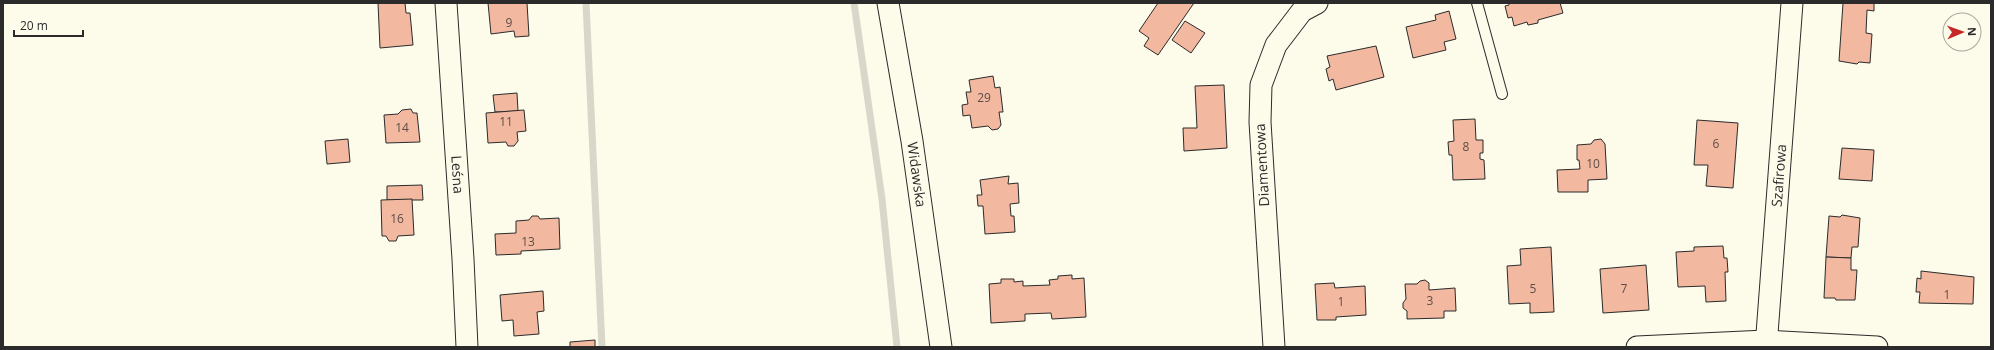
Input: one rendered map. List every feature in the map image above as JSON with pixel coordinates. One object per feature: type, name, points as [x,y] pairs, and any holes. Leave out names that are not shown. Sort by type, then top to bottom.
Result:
[{"type":"street","name":"Leśna","points":[[446,3],[463,259],[467,347]]},
{"type":"street","name":"Widawska","points":[[888,3],[912,141],[941,347]]},
{"type":"street","name":"Diamentowa","points":[[1274,347],[1260,122],[1261,85],[1276,45],[1302,11],[1317,3]]},
{"type":"street","name":"Szafirowa","points":[[1766,344],[1792,3]]},
{"type":"street","points":[[1637,347],[1766,344],[1877,347]]},
{"type":"lane","points":[[1477,3],[1502,94]]},
{"type":"building","points":[[378,3],[405,3],[406,13],[410,13],[413,45],[380,48]]},
{"type":"building","points":[[488,3],[527,3],[529,36],[515,37],[514,31],[491,34]]},
{"type":"building","points":[[1158,3],[1194,3],[1158,55],[1144,46],[1149,38],[1139,31]]},
{"type":"building","points":[[1509,3],[1560,3],[1563,13],[1538,20],[1538,23],[1528,25],[1527,22],[1514,26],[1512,17],[1508,18],[1505,6],[1509,5]]},
{"type":"building","points":[[1843,3],[1874,3],[1874,11],[1867,10],[1866,33],[1872,34],[1870,63],[1859,62],[1857,64],[1839,61]]},
{"type":"building","points":[[1449,11],[1456,39],[1444,42],[1446,50],[1413,58],[1406,27],[1436,20],[1435,15]]},
{"type":"building","points":[[1185,21],[1205,33],[1191,53],[1172,40]]},
{"type":"building","points":[[1376,46],[1384,77],[1336,90],[1333,79],[1329,81],[1326,69],[1330,67],[1327,56]]},
{"type":"building","points":[[993,76],[995,88],[1000,87],[1003,112],[999,112],[1001,125],[998,129],[992,130],[988,126],[972,128],[970,115],[963,116],[962,105],[968,104],[966,92],[971,92],[969,80]]},
{"type":"building","points":[[1224,85],[1227,148],[1184,151],[1183,128],[1197,128],[1195,86]]},
{"type":"building","points":[[517,93],[518,111],[495,112],[493,95]]},
{"type":"building","points":[[411,109],[413,113],[417,113],[420,142],[386,143],[384,115],[398,114],[402,110]]},
{"type":"building","points":[[524,110],[526,131],[517,132],[518,141],[514,146],[508,146],[506,142],[488,143],[486,113]]},
{"type":"building","points":[[1475,119],[1476,140],[1483,140],[1483,153],[1480,153],[1480,159],[1484,160],[1485,179],[1453,180],[1452,155],[1449,155],[1448,142],[1454,141],[1453,120]]},
{"type":"building","points":[[1697,120],[1738,123],[1733,188],[1706,186],[1708,165],[1694,165]]},
{"type":"building","points":[[348,139],[350,162],[327,164],[325,141]]},
{"type":"building","points":[[1601,139],[1605,144],[1607,179],[1588,180],[1588,192],[1558,192],[1557,170],[1580,169],[1579,160],[1577,160],[1577,145],[1591,144],[1594,140]]},
{"type":"building","points":[[1842,148],[1874,150],[1872,181],[1839,179]]},
{"type":"building","points":[[1009,176],[1008,184],[1018,183],[1019,203],[1010,204],[1011,216],[1014,216],[1015,232],[985,234],[983,206],[978,206],[977,195],[982,195],[980,180]]},
{"type":"building","points":[[422,185],[423,200],[387,200],[387,186]]},
{"type":"building","points":[[412,199],[414,235],[398,236],[396,241],[389,241],[386,236],[382,236],[381,200]]},
{"type":"building","points":[[1842,215],[1860,218],[1858,247],[1852,247],[1851,258],[1826,257],[1829,216],[1840,217]]},
{"type":"building","points":[[532,216],[538,216],[540,219],[559,218],[560,249],[521,251],[521,254],[496,255],[495,234],[516,233],[516,221],[529,220]]},
{"type":"building","points":[[1723,246],[1724,258],[1727,258],[1728,272],[1725,272],[1726,301],[1706,302],[1705,286],[1678,287],[1676,252],[1694,251],[1694,247]]},
{"type":"building","points":[[1551,247],[1554,312],[1530,313],[1530,303],[1509,304],[1507,266],[1521,265],[1520,249]]},
{"type":"building","points":[[1826,257],[1851,258],[1851,270],[1857,270],[1855,300],[1836,300],[1835,298],[1824,298]]},
{"type":"building","points":[[1646,265],[1649,310],[1603,313],[1600,269]]},
{"type":"building","points":[[1921,271],[1974,277],[1973,304],[1919,303],[1920,292],[1916,292],[1917,278],[1921,279]]},
{"type":"building","points":[[1072,275],[1072,279],[1084,278],[1086,317],[1052,319],[1051,313],[1025,314],[1025,321],[991,323],[989,284],[1001,283],[1001,279],[1014,279],[1014,282],[1023,281],[1023,286],[1050,285],[1049,280],[1058,279],[1058,276]]},
{"type":"building","points":[[1425,280],[1429,283],[1429,290],[1455,288],[1456,311],[1444,311],[1444,318],[1407,319],[1407,311],[1403,308],[1403,303],[1406,299],[1405,284],[1417,284],[1420,281]]},
{"type":"building","points":[[1334,283],[1335,288],[1365,286],[1366,315],[1336,317],[1336,320],[1317,320],[1315,284]]},
{"type":"building","points":[[543,291],[544,311],[537,312],[539,334],[514,336],[513,320],[502,321],[500,295]]},
{"type":"building","points":[[595,340],[595,347],[570,347],[570,342]]},
{"type":"waterway","points":[[586,3],[602,347]]},
{"type":"waterway","points":[[854,3],[882,199],[897,347]]}]
